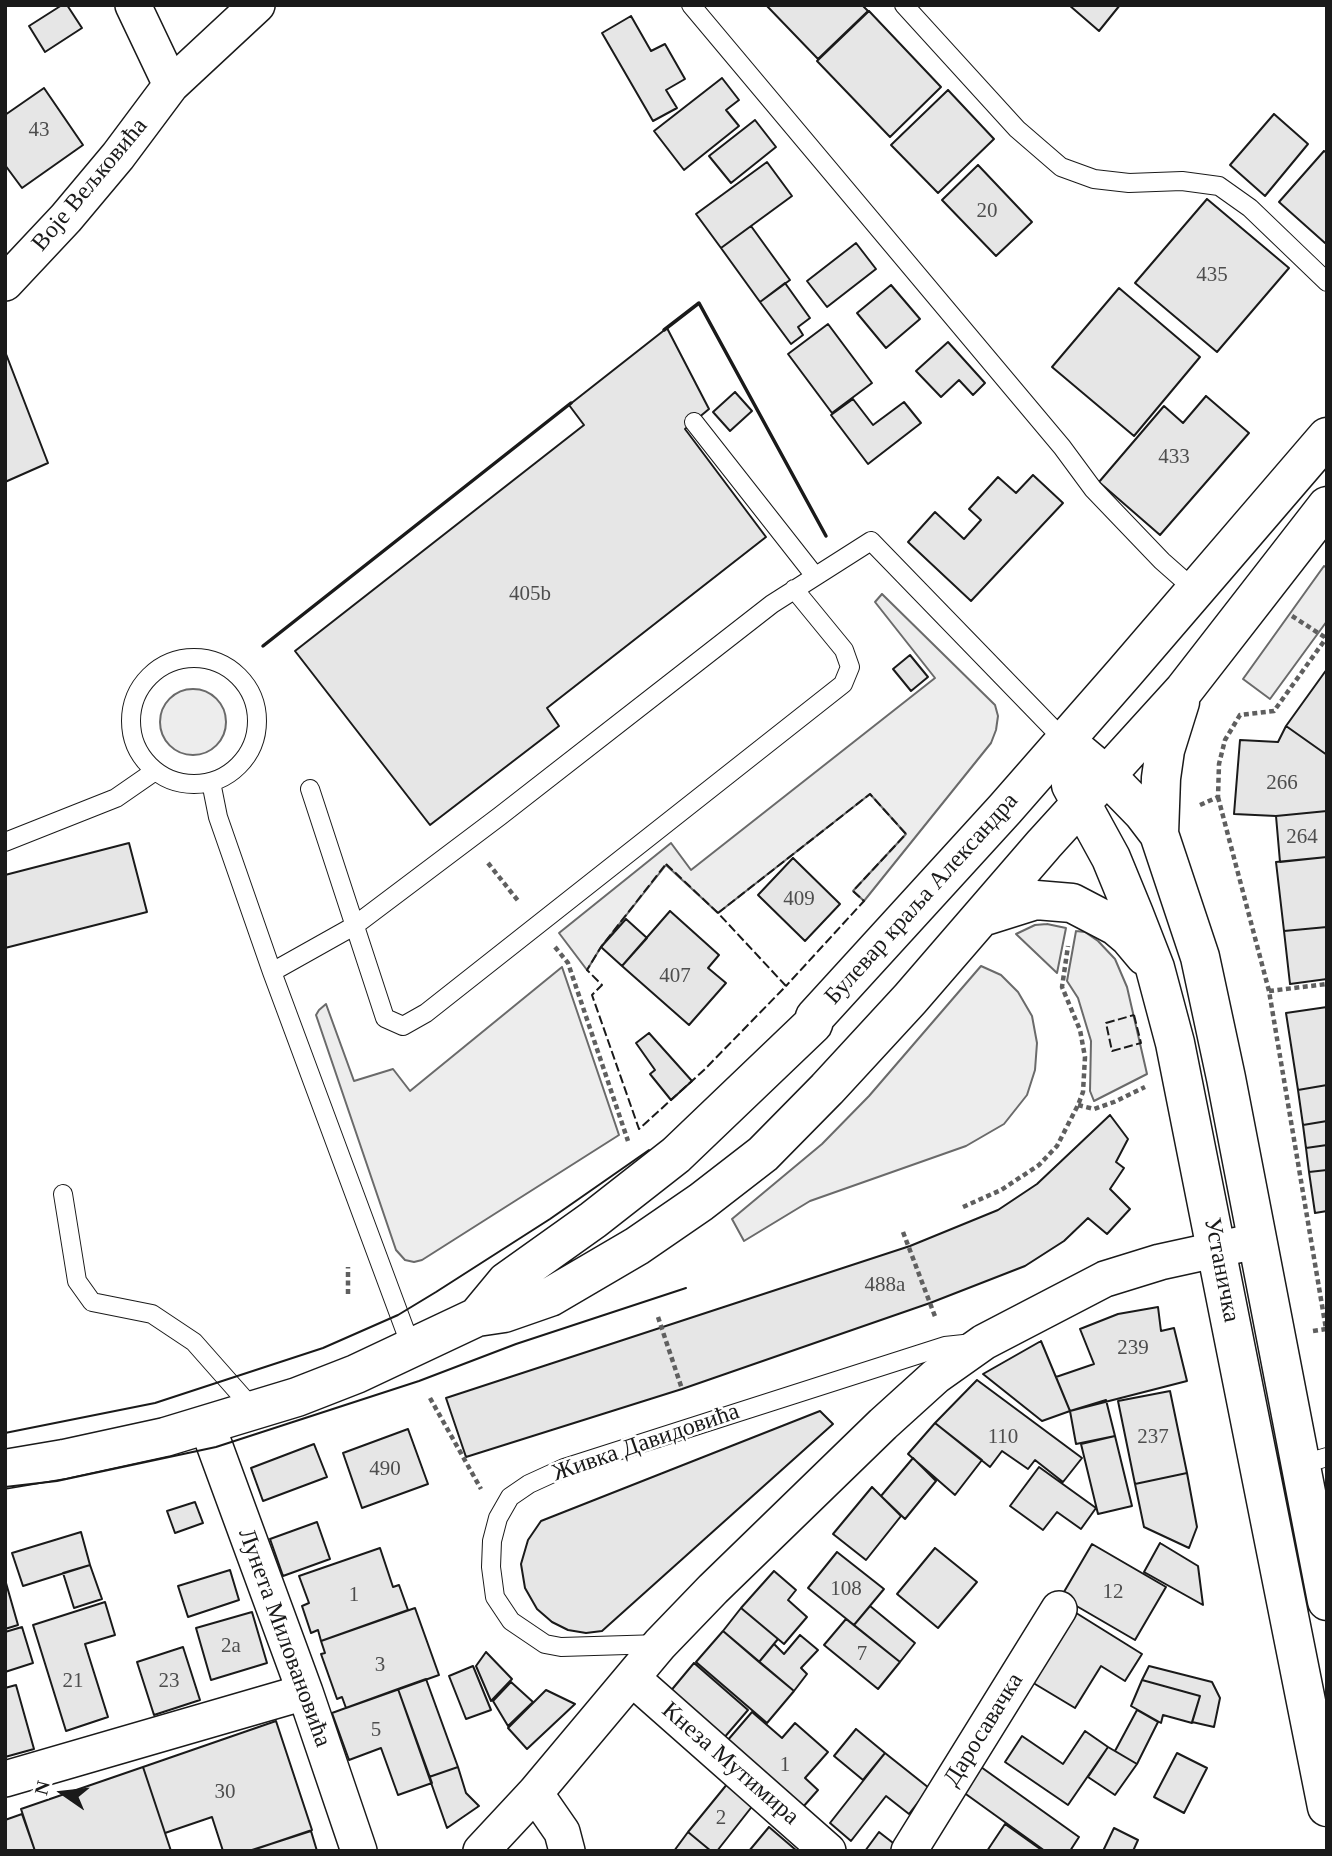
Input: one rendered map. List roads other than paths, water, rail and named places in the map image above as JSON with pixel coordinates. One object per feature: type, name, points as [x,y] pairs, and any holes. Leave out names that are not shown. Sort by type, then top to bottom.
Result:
[{"type":"main road","name":"Булевар краља Александра","points":[[477,1317],[506,1282],[593,1220],[676,1155],[813,1024],[815,1017],[1196,591],[1327,436]]},
{"type":"main road","name":"Булевар краља Александра","points":[[5,1469],[111,1449],[207,1425],[356,1374],[477,1317],[514,1310],[550,1297],[636,1246],[701,1202],[763,1154],[846,1069],[1184,690],[1327,506]]},
{"type":"main road","points":[[1159,834],[1165,750],[1184,690]]},
{"type":"main road","name":"Устаничка","points":[[1058,747],[1094,790],[1143,813],[1159,834],[1200,957],[1226,1078],[1256,1241],[1313,1461],[1327,1601]]},
{"type":"main road","name":"Устаничка","points":[[1094,790],[1111,859],[1155,968],[1175,1043],[1327,1807]]},
{"type":"main road","points":[[980,917],[1037,900],[1072,902],[1116,926],[1155,968]]},
{"type":"street","points":[[133,5],[171,85]]},
{"type":"street","name":"Воје Вељковића","points":[[5,283],[66,218],[118,156],[171,85],[257,5]]},
{"type":"street","name":"Живка Давидовића","points":[[481,1851],[535,1793],[660,1644],[713,1589],[936,1376],[984,1342],[1105,1279],[1160,1262],[1256,1241]]},
{"type":"street","name":"Лунета Миловановића","points":[[207,1425],[305,1692],[359,1851]]},
{"type":"street","name":"Даросавачка","points":[[909,1851],[1059,1609]]},
{"type":"street","name":"Кнеза Мутимира","points":[[632,1678],[828,1851]]},
{"type":"street","points":[[5,1779],[305,1692]]},
{"type":"street","points":[[535,1793],[562,1832],[567,1851]]},
{"type":"lane","points":[[691,5],[1062,447],[1093,489],[1162,561],[1196,591]]},
{"type":"lane","points":[[904,5],[1017,129],[1061,167],[1094,179],[1129,183],[1182,181],[1219,186],[1250,208],[1327,282]]},
{"type":"lane","points":[[694,422],[815,576]]},
{"type":"lane","points":[[272,972],[354,926],[794,589],[872,541],[1058,747]]},
{"type":"lane","points":[[310,789],[385,1017],[403,1026],[426,1013],[843,684],[850,667],[844,650],[794,589]]},
{"type":"lane","points":[[196,658],[216,662],[233,671],[246,686],[255,704],[257,723],[253,743],[244,760],[229,773],[212,782],[192,784],[172,780],[155,771],[142,756],[133,739],[131,719],[135,699],[145,682],[159,669],[177,660],[196,658]]},
{"type":"lane","points":[[5,842],[117,798],[155,771]]},
{"type":"lane","points":[[212,782],[218,817],[272,972],[412,1349]]},
{"type":"lane","points":[[63,1194],[77,1281],[92,1302],[152,1314],[194,1342],[254,1410]]},
{"type":"lane","name":"Живка Давидовића","points":[[660,1644],[561,1647],[545,1644],[511,1621],[495,1597],[492,1541],[498,1518],[510,1497],[529,1484],[564,1468],[945,1346],[984,1342]]},
{"type":"tram line","points":[[5,1433],[155,1403],[323,1348],[398,1315],[436,1292],[550,1219],[649,1150]]},
{"type":"tram line","points":[[5,1487],[57,1481],[216,1447],[419,1381],[516,1344],[686,1288]]}]
